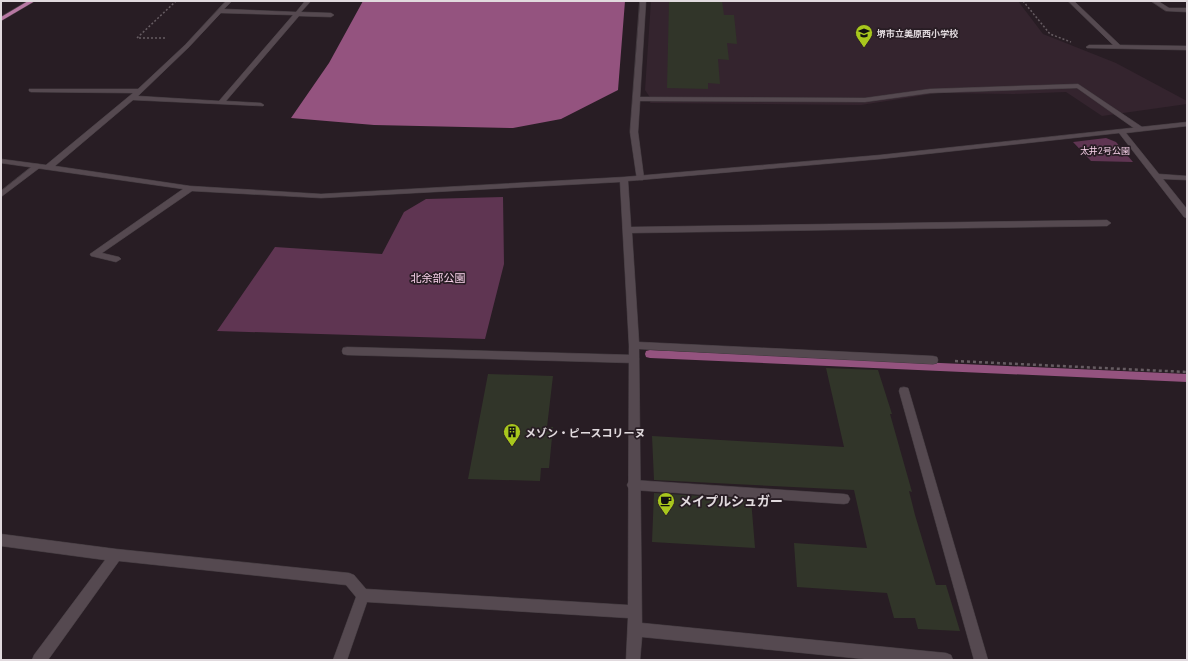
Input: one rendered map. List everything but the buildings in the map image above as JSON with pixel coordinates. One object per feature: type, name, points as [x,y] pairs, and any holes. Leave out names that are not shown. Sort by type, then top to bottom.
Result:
[{"type":"main road","points":[[1,19],[32,1]]},
{"type":"street","points":[[49,167],[141,91],[196,39],[229,1]]},
{"type":"street","points":[[221,103],[308,1]]},
{"type":"street","points":[[640,178],[634,132],[643,1]]},
{"type":"street","points":[[1071,1],[1119,48]]},
{"type":"street","points":[[1154,1],[1168,10],[1187,10]]},
{"type":"street","points":[[220,11],[331,15]]},
{"type":"street","points":[[1090,47],[1187,48]]},
{"type":"street","points":[[636,99],[865,100],[930,91],[1078,86],[1141,129]]},
{"type":"street","points":[[31,90],[141,91]]},
{"type":"street","points":[[132,98],[261,105]]},
{"type":"street","points":[[1,160],[190,188],[321,196],[640,178],[880,157],[1187,124]]},
{"type":"street","points":[[1121,131],[1187,215]]},
{"type":"street","points":[[1,195],[38,166]]},
{"type":"street","points":[[1156,176],[1187,178]]},
{"type":"street","points":[[624,179],[634,345],[633,612],[635,629],[633,660]]},
{"type":"street","points":[[116,259],[94,254],[190,188]]},
{"type":"street","points":[[626,230],[1108,223]]},
{"type":"street","points":[[634,345],[932,360]]},
{"type":"street","points":[[347,351],[634,358]]},
{"type":"street","points":[[904,391],[981,660]]},
{"type":"street","points":[[633,485],[844,499]]},
{"type":"street","points":[[1,540],[116,555],[349,579],[364,595],[633,612]]},
{"type":"street","points":[[39,660],[116,555]]},
{"type":"street","points":[[340,660],[364,595]]},
{"type":"street","points":[[635,629],[946,660]]},
{"type":"path","points":[[176,1],[137,38],[196,39]]},
{"type":"path","points":[[1023,1],[1050,34],[1090,47]]},
{"type":"path","points":[[932,360],[1187,372]]},
{"type":"shaded area","points":[[363,1],[625,1],[618,90],[561,119],[513,128],[374,125],[291,118],[329,63]]},
{"type":"shaded area","name":"堺市立美原西小学校","points":[[651,1],[1018,1],[1043,34],[1116,63],[1187,101],[1187,104],[1102,116],[1066,92],[1014,94],[938,93],[861,105],[650,103],[651,99],[645,90]]},
{"type":"green space","name":"太井2号公園","points":[[1106,138],[1116,142],[1133,162],[1091,161],[1073,142]]},
{"type":"green space","name":"北余部公園","points":[[503,197],[504,264],[485,339],[217,331],[275,247],[382,254],[404,212],[426,199]]},
{"type":"waterway","points":[[650,354],[1187,378]]},
{"type":"place","name":"堺市立美原西小学校","points":[[864,48]]},
{"type":"place","name":"メゾン・ピースコリーヌ","points":[[512,447]]},
{"type":"place","name":"メイプルシュガー","points":[[666,516]]}]
